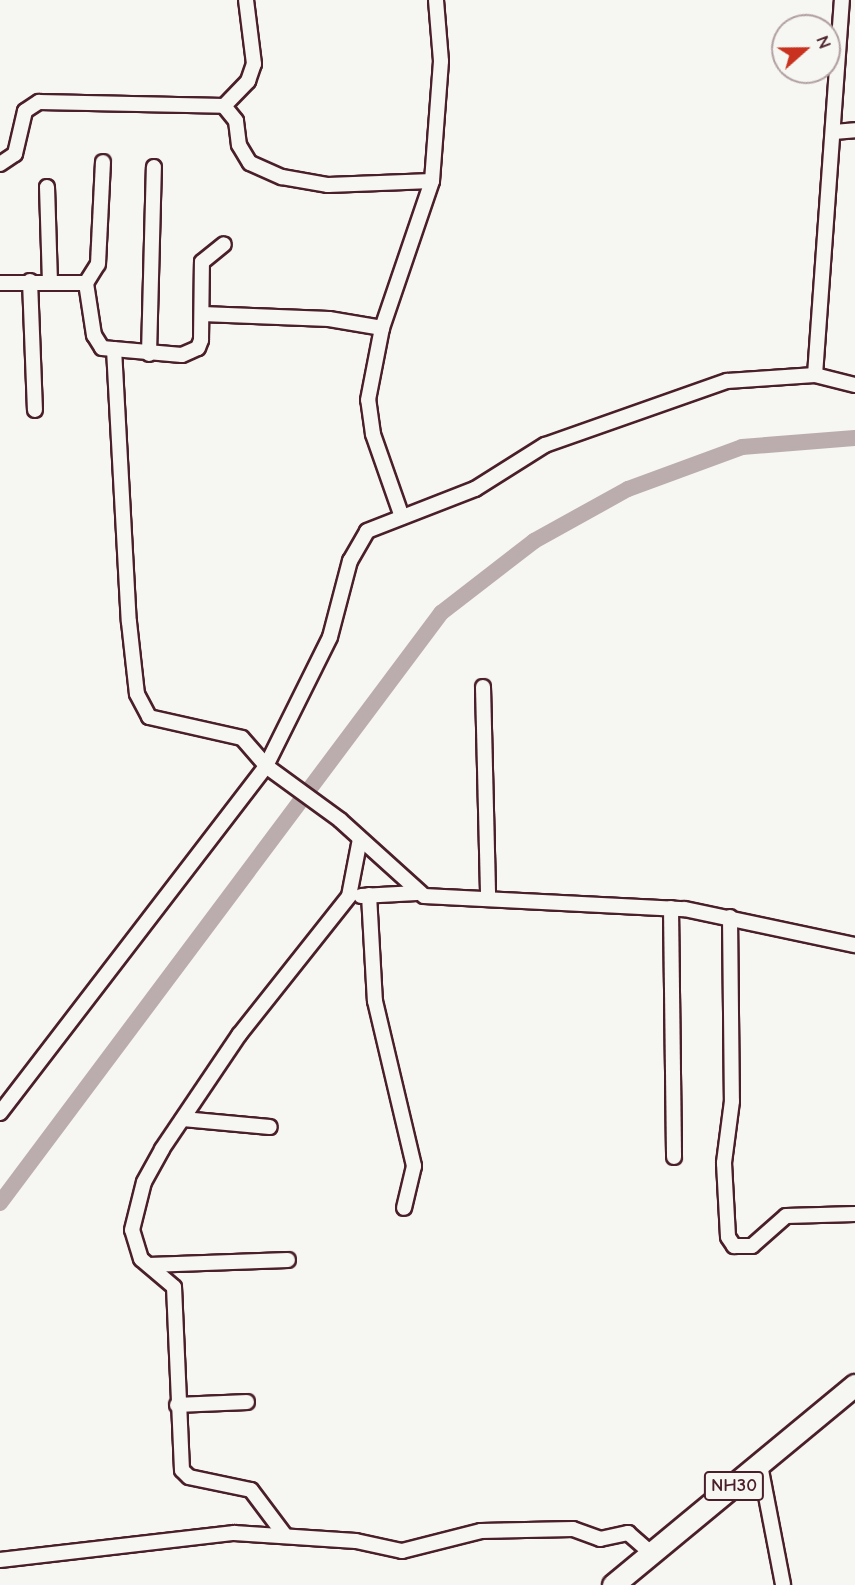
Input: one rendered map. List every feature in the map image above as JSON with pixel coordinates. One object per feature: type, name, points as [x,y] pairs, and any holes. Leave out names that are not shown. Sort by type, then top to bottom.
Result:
[{"type":"highway","name":"NH30","points":[[613,1585],[855,1385]]},
{"type":"street","points":[[0,164],[15,154],[25,111],[39,102],[224,106],[248,81],[254,64],[246,0]]},
{"type":"street","points":[[402,517],[373,434],[368,400],[382,328],[432,181],[441,61],[436,0]]},
{"type":"street","points":[[815,375],[842,0]]},
{"type":"street","points":[[224,106],[236,121],[239,145],[250,163],[282,177],[328,185],[432,181]]},
{"type":"street","points":[[834,132],[855,131]]},
{"type":"street","points":[[103,162],[99,256],[86,283],[96,342],[114,349],[149,354],[191,352],[201,340],[202,262],[224,244]]},
{"type":"street","points":[[149,354],[154,167]]},
{"type":"street","points":[[47,187],[50,281]]},
{"type":"street","points":[[30,281],[35,410]]},
{"type":"street","points":[[0,283],[86,283]]},
{"type":"street","points":[[202,314],[329,319],[382,328]]},
{"type":"street","points":[[114,349],[129,622],[141,709],[163,722],[242,738],[271,770],[340,820],[417,893]]},
{"type":"street","points":[[0,1113],[271,770],[330,637],[358,542],[368,531],[475,489],[545,445],[727,381],[815,375],[855,385]]},
{"type":"street","points":[[484,687],[488,899]]},
{"type":"street","points":[[284,1534],[251,1490],[185,1474],[179,1459],[174,1287],[147,1265],[133,1242],[138,1199],[152,1164],[239,1035],[349,896],[360,839]]},
{"type":"street","points":[[349,896],[417,893],[671,908],[730,917],[855,945]]},
{"type":"street","points":[[369,895],[375,1001],[414,1166],[404,1208]]},
{"type":"street","points":[[671,908],[674,1157]]},
{"type":"street","points":[[730,917],[732,1101],[724,1163],[728,1237],[739,1248],[752,1246],[786,1216],[855,1214]]},
{"type":"street","points":[[183,1119],[270,1127]]},
{"type":"street","points":[[147,1265],[288,1259]]},
{"type":"street","points":[[177,1405],[247,1402]]},
{"type":"street","points":[[760,1465],[783,1585]]},
{"type":"street","points":[[0,1560],[208,1535],[284,1534],[402,1551],[481,1531],[573,1529],[600,1539],[622,1531],[651,1553]]},
{"type":"waterway","points":[[0,1203],[441,613],[534,541],[628,489],[742,447],[855,438]]}]
